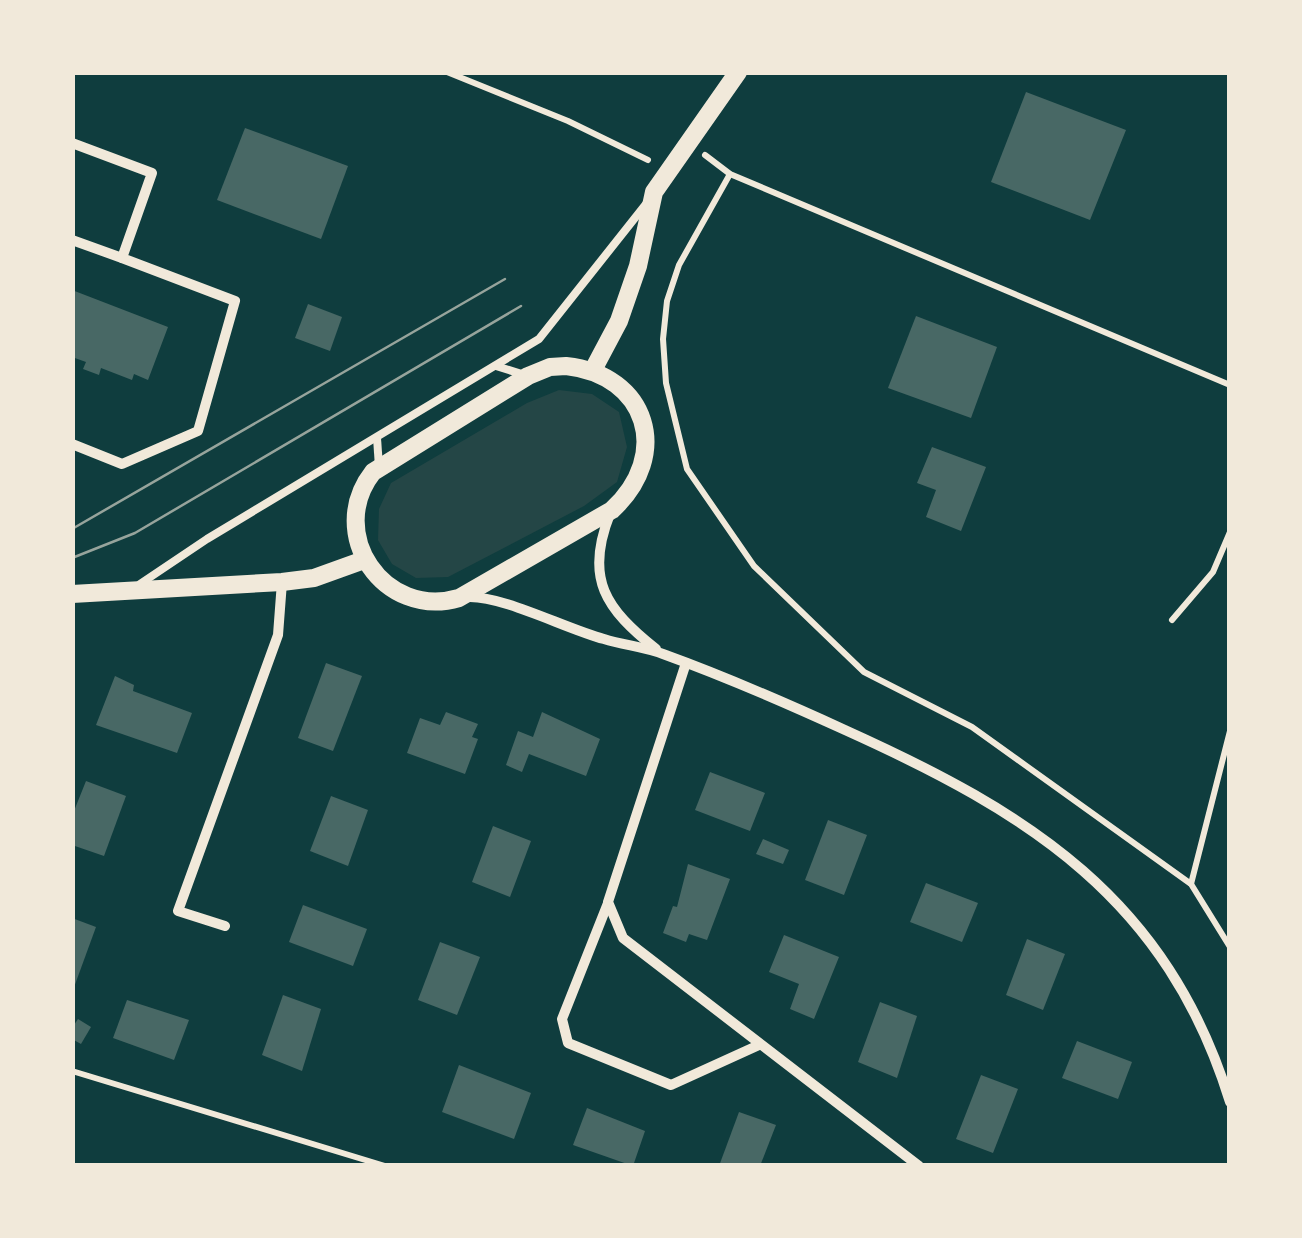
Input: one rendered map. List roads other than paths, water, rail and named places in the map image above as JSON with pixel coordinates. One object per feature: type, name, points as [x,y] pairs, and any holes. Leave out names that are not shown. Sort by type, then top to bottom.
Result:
[{"type":"street","points":[[593,370],[619,322],[638,266],[654,192],[738,72]]},
{"type":"street","points":[[72,143],[152,173],[122,258]]},
{"type":"street","points":[[72,240],[235,301],[198,430],[122,464],[72,444]]},
{"type":"street","points":[[459,598],[612,510],[629,494],[646,446],[644,421],[622,386],[593,370],[550,367],[528,376],[379,467],[366,481],[356,512],[356,537],[364,560],[376,577],[392,590],[416,599],[449,601],[480,596],[604,640],[660,653],[932,770],[1042,835],[1142,929],[1195,1016],[1230,1102]]},
{"type":"street","points":[[612,510],[601,545],[602,583],[611,606],[660,653]]},
{"type":"street","points":[[72,594],[282,582],[314,578],[364,560]]},
{"type":"street","points":[[224,926],[178,911],[278,634],[282,582]]},
{"type":"street","points":[[686,664],[608,902],[562,1019],[568,1043],[672,1085],[760,1045]]},
{"type":"street","points":[[608,902],[622,938],[918,1166]]},
{"type":"lane","points":[[134,589],[207,539],[539,339],[654,192]]},
{"type":"lane","points":[[496,366],[528,376]]},
{"type":"lane","points":[[377,438],[379,467]]},
{"type":"tram line","points":[[72,529],[505,279]]},
{"type":"tram line","points":[[72,558],[135,533],[521,306]]}]
